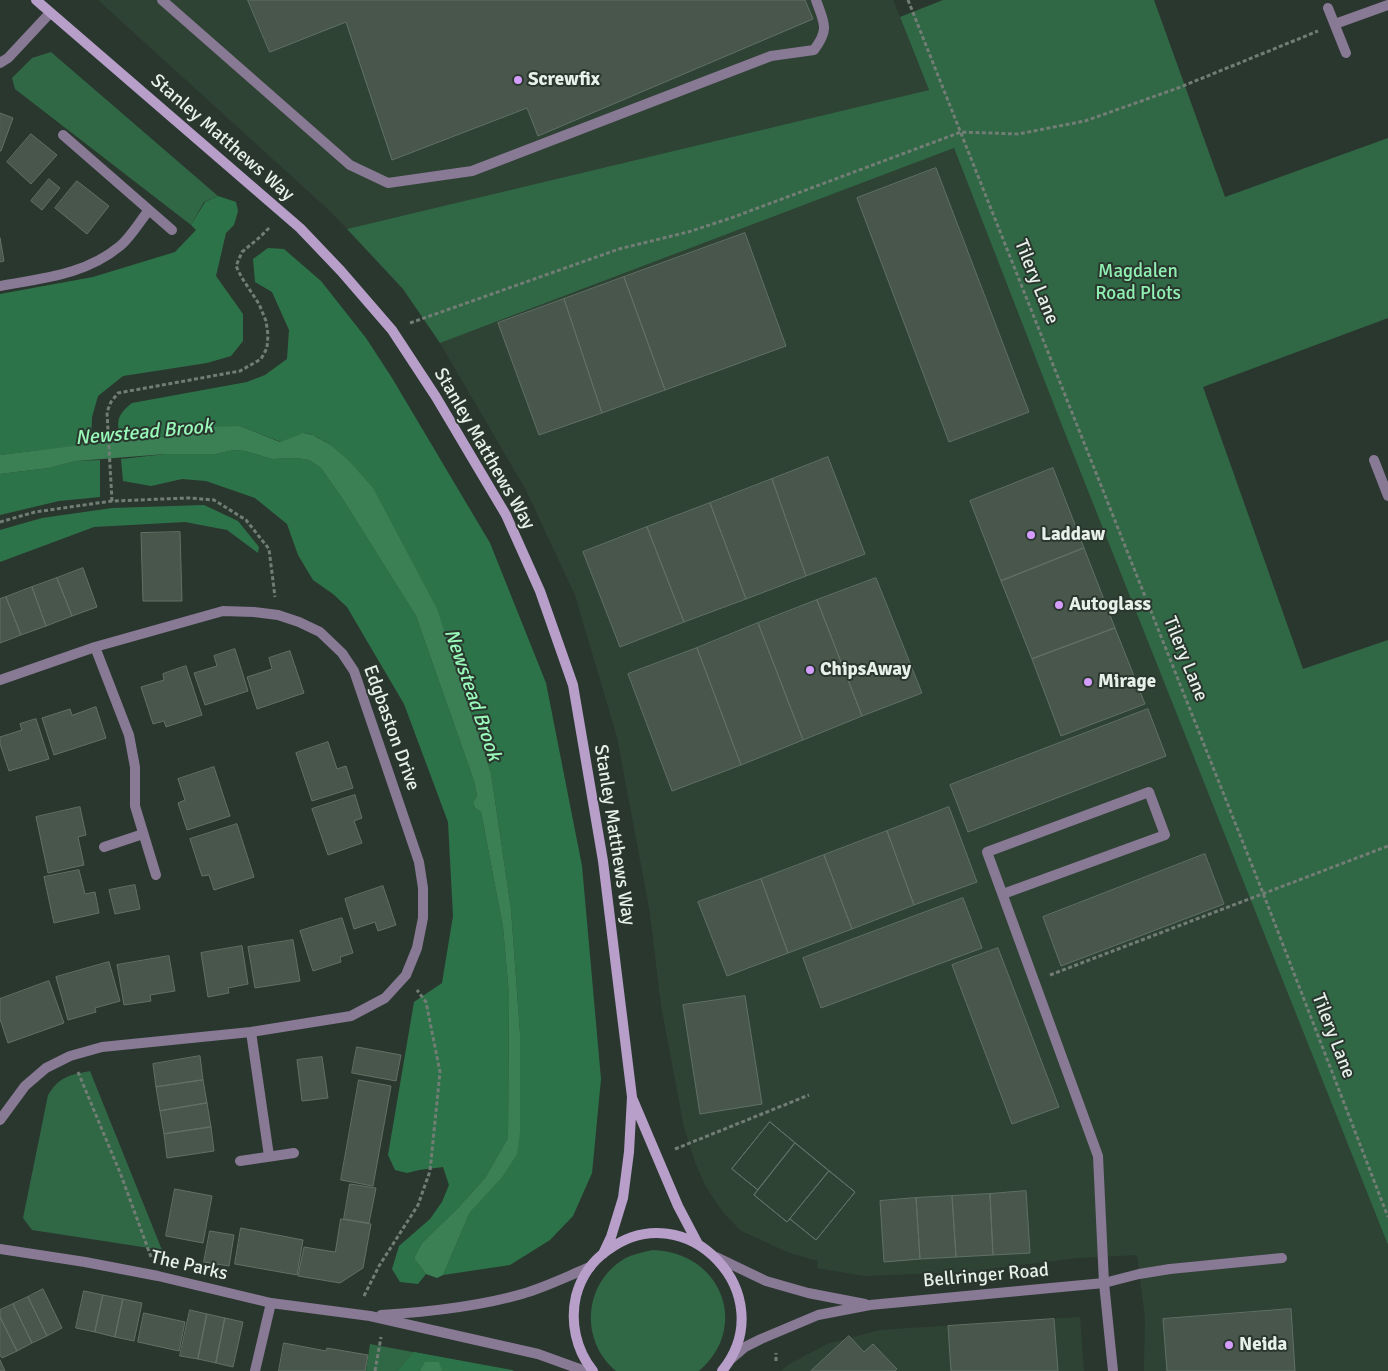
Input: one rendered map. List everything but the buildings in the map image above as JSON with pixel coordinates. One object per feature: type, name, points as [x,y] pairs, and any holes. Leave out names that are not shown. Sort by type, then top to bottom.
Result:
[{"type":"main road","name":"Stanley Matthews Way","points":[[36,0],[284,213],[341,272],[392,330],[436,397],[506,514],[540,591],[573,685],[603,861],[632,1097],[629,1152],[622,1198],[611,1237],[603,1254]]},
{"type":"main road","name":"Stanley Matthews Way","points":[[632,1097],[678,1206],[698,1244]]},
{"type":"main road","points":[[593,1371],[582,1355],[577,1343],[573,1317],[578,1290],[590,1267],[612,1247],[627,1239],[655,1234],[677,1236],[698,1244],[716,1258],[731,1277],[741,1305],[740,1336],[731,1359],[723,1370]]},
{"type":"street","points":[[162,0],[350,165],[388,183],[472,172],[771,56],[814,50],[823,38],[825,26],[816,0]]},
{"type":"street","points":[[1335,24],[1388,5]]},
{"type":"street","points":[[1328,8],[1346,53]]},
{"type":"street","points":[[0,63],[8,58],[50,13]]},
{"type":"street","points":[[63,135],[172,230]]},
{"type":"street","points":[[0,286],[69,273],[96,263],[121,245],[149,210]]},
{"type":"street","points":[[1374,460],[1385,481],[1388,496]]},
{"type":"street","name":"Edgbaston Drive","points":[[0,680],[95,647],[224,611],[278,615],[320,632],[342,653],[354,671],[419,862],[423,888],[423,918],[417,948],[406,975],[385,998],[351,1016],[251,1032],[102,1047],[70,1056],[46,1068],[25,1086],[0,1120]]},
{"type":"street","points":[[95,647],[129,735],[135,767],[135,806],[156,875]]},
{"type":"street","points":[[1002,894],[1165,835],[1149,792],[987,852],[1002,894],[1034,982],[1098,1156],[1104,1283],[1113,1371]]},
{"type":"street","points":[[104,847],[143,834]]},
{"type":"street","points":[[251,1032],[269,1156]]},
{"type":"street","points":[[240,1161],[294,1153]]},
{"type":"street","name":"The Parks","points":[[0,1249],[86,1262],[158,1276],[270,1303],[370,1316],[538,1354],[585,1371]]},
{"type":"street","name":"Bellringer Road","points":[[716,1258],[766,1281],[808,1293],[870,1305]]},
{"type":"street","name":"Bellringer Road","points":[[731,1359],[746,1347],[761,1339],[818,1315],[870,1305],[1104,1283],[1139,1274],[1170,1269],[1282,1258]]},
{"type":"street","name":"The Parks","points":[[370,1316],[422,1312],[502,1299],[532,1291],[590,1267]]},
{"type":"street","points":[[255,1371],[270,1303]]},
{"type":"path","name":"Tilery Lane","points":[[908,0],[1263,893],[1388,1217]]},
{"type":"path","points":[[392,330],[619,249],[688,232],[731,218],[961,132],[1018,134],[1085,121],[1178,88],[1335,24]]},
{"type":"path","points":[[112,501],[106,412],[118,393],[240,371],[261,359],[267,348],[268,334],[266,321],[259,304],[236,266],[242,252],[284,213]]},
{"type":"path","points":[[0,522],[35,512],[112,501],[189,498],[214,500],[246,520],[269,549],[278,615]]},
{"type":"path","points":[[1034,982],[1388,846]]},
{"type":"path","points":[[357,1314],[370,1282],[418,1205],[430,1171],[440,1072],[426,1002],[406,975]]},
{"type":"path","points":[[70,1056],[122,1175],[158,1276]]},
{"type":"path","points":[[658,1156],[809,1095]]},
{"type":"path","points":[[375,1371],[384,1319]]},
{"type":"shaded area","points":[[98,0],[893,0],[929,90],[347,229],[330,211]]},
{"type":"shaded area","points":[[954,148],[1059,418],[1388,1245],[1388,1371],[1144,1371],[1145,1317],[1137,1255],[1078,1258],[962,1272],[865,1276],[817,1268],[818,1261],[787,1252],[740,1230],[722,1211],[705,1185],[695,1162],[684,1127],[661,1005],[650,913],[617,737],[575,595],[526,490],[440,343]]},
{"type":"shaded area","points":[[218,196],[236,202],[238,211],[234,225],[226,233],[216,276],[243,314],[243,341],[231,356],[207,363],[123,376],[98,396],[92,417],[91,444],[0,455],[0,294],[93,277],[175,252],[196,230],[191,225],[205,202]]},
{"type":"shaded area","points":[[268,248],[284,249],[321,281],[366,338],[392,378],[490,543],[546,683],[582,866],[601,1079],[592,1173],[573,1216],[550,1240],[510,1265],[443,1275],[470,1212],[479,1201],[520,1132],[520,1033],[511,909],[491,773],[463,687],[329,444],[310,434],[301,434],[281,442],[240,426],[175,436],[120,440],[118,428],[120,415],[132,403],[247,382],[265,375],[287,359],[289,330],[272,292],[255,282],[253,259]]},
{"type":"shaded area","points":[[240,426],[280,442],[303,433],[313,435],[329,444],[348,460],[373,488],[437,609],[491,773],[511,909],[520,1033],[520,1132],[517,1154],[502,1177],[470,1212],[443,1275],[437,1278],[426,1274],[414,1258],[422,1243],[485,1178],[508,1138],[509,995],[503,927],[481,812],[475,808],[473,802],[477,796],[474,781],[416,616],[344,501],[321,468],[309,460],[296,458],[272,459],[245,451],[234,450],[216,454],[166,454],[76,461],[49,468],[0,474],[0,455],[120,440],[175,436],[214,427]]},
{"type":"shaded area","points":[[234,450],[245,451],[272,459],[296,458],[309,460],[321,468],[344,501],[416,616],[474,781],[477,796],[473,802],[475,808],[481,812],[503,927],[509,995],[508,1138],[485,1178],[422,1243],[414,1258],[426,1274],[418,1284],[400,1282],[392,1269],[399,1246],[430,1219],[442,1202],[449,1185],[443,1167],[407,1173],[395,1170],[388,1155],[414,1002],[442,983],[453,916],[448,822],[404,704],[347,607],[313,580],[298,555],[287,524],[255,498],[206,481],[182,479],[151,486],[123,481],[121,459],[166,454],[216,454]]},
{"type":"shaded area","points":[[100,460],[100,497],[59,501],[0,515],[0,474],[49,468],[76,461]]},
{"type":"shaded area","points":[[204,505],[238,521],[259,547],[258,553],[227,530],[185,522],[94,527],[0,562],[0,530],[42,518],[112,508]]},
{"type":"shaded area","points":[[1080,1317],[1084,1371],[781,1371],[788,1365],[827,1344],[880,1330]]},
{"type":"shaded area","points":[[414,1352],[514,1371],[442,1371],[439,1362],[425,1362],[420,1371],[398,1371]]},
{"type":"shaded area","points":[[425,1362],[439,1362],[442,1371],[420,1371]]},
{"type":"green space","name":"Magdalen Road Plots","points":[[943,0],[1154,0],[1225,197],[1388,138],[1388,318],[1203,387],[1303,669],[1388,640],[1388,1245],[1059,418],[954,148],[440,343],[403,289],[347,229],[929,90],[900,17]]},
{"type":"green space","points":[[51,52],[218,196],[204,202],[191,225],[15,89],[12,78],[32,58]]},
{"type":"green space","points":[[90,1071],[162,1250],[32,1230],[23,1218],[48,1095],[66,1077]]},
{"type":"green space","points":[[653,1250],[677,1254],[696,1264],[711,1278],[721,1295],[725,1314],[723,1334],[715,1353],[699,1371],[616,1371],[604,1359],[596,1344],[592,1329],[591,1313],[600,1283],[610,1270],[624,1259],[634,1254]]},
{"type":"green space","points":[[370,1344],[514,1371],[366,1371]]},
{"type":"place","name":"Screwfix","points":[[518,80]]},
{"type":"place","name":"Laddaw","points":[[1031,535]]},
{"type":"place","name":"Autoglass","points":[[1059,605]]},
{"type":"place","name":"ChipsAway","points":[[810,670]]},
{"type":"place","name":"Mirage","points":[[1088,682]]},
{"type":"place","name":"Neida","points":[[1229,1345]]},
{"type":"water label","name":"Newstead Brook","points":[[144,433]]},
{"type":"water label","name":"Newstead Brook","points":[[472,695]]}]
